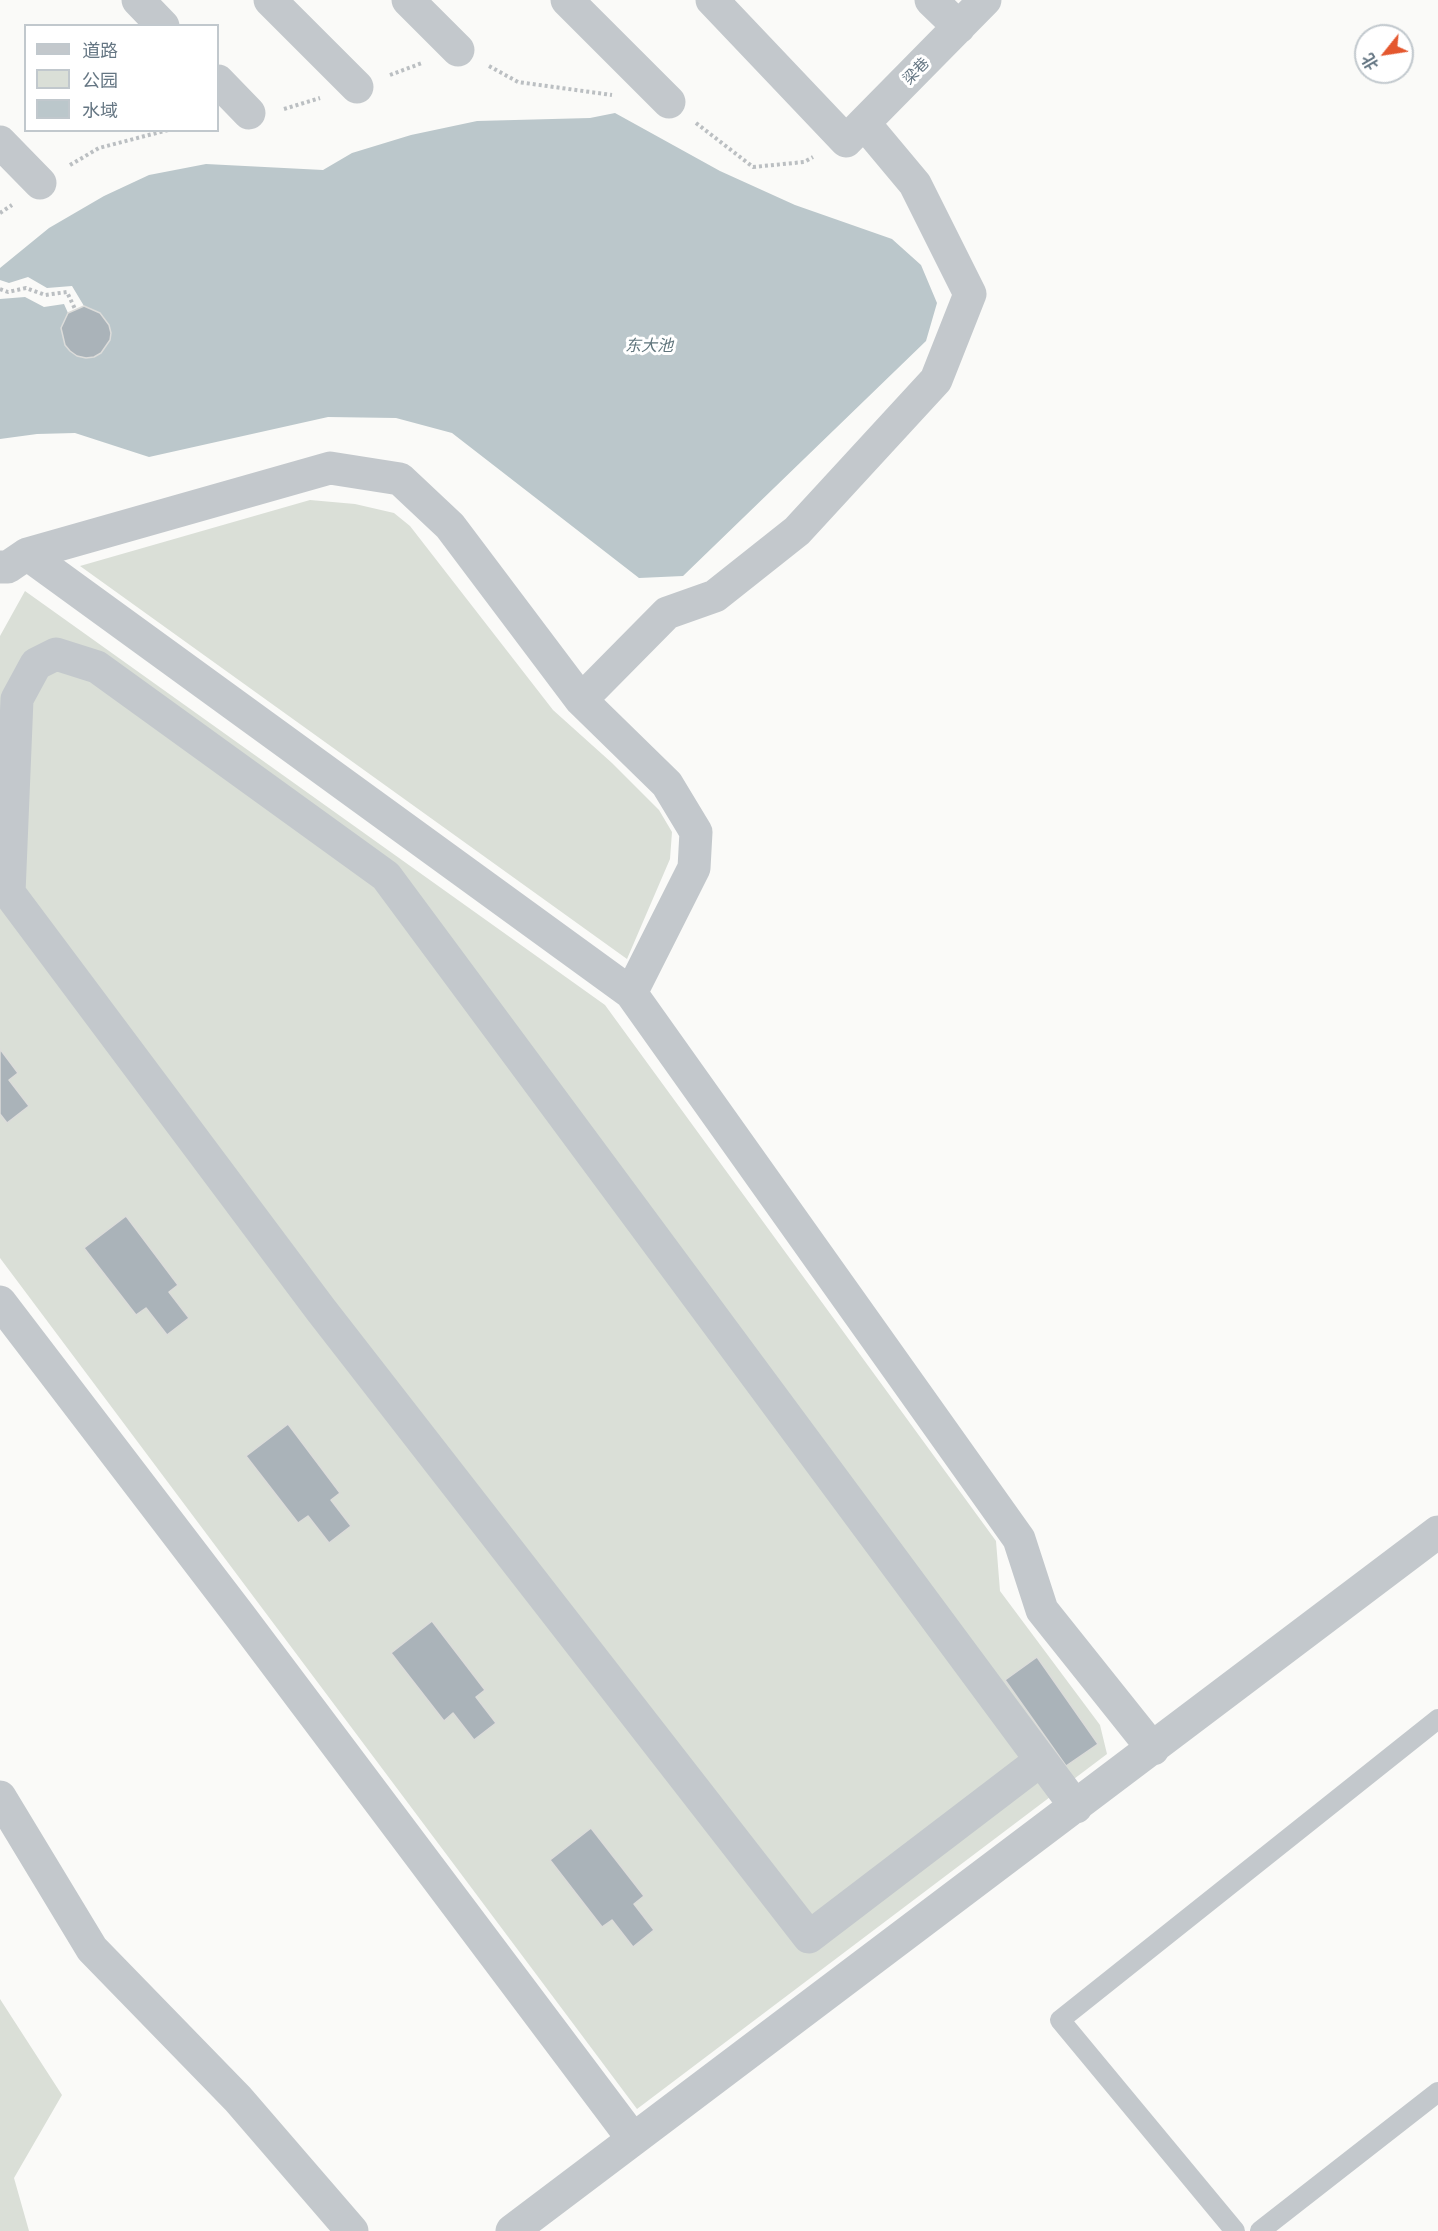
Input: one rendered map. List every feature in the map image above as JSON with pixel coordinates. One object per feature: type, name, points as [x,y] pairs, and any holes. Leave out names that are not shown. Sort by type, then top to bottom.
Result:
[{"type":"street","points":[[138,0],[161,24]]},
{"type":"street","points":[[270,0],[357,87]]},
{"type":"street","points":[[408,0],[459,50]]},
{"type":"street","points":[[567,0],[669,102]]},
{"type":"street","points":[[581,700],[667,613],[715,596],[797,531],[936,380],[970,294],[915,184],[712,0]]},
{"type":"street","points":[[932,0],[959,27]]},
{"type":"street","name":"梁巷","points":[[855,132],[985,0]]},
{"type":"street","points":[[219,82],[249,113]]},
{"type":"street","points":[[0,142],[40,183]]},
{"type":"street","points":[[9,568],[330,468],[400,479],[450,526],[581,700],[667,784],[696,832],[694,868],[631,993]]},
{"type":"street","points":[[9,568],[631,993],[1019,1539],[1042,1610],[1153,1749]]},
{"type":"street","points":[[1041,1760],[809,1937],[328,1319],[9,892],[17,699],[36,664],[56,654],[97,667],[386,876],[1076,1807]]},
{"type":"street","points":[[0,1302],[247,1625],[633,2139]]},
{"type":"street","points":[[512,2231],[1438,1532]]},
{"type":"street","points":[[0,1797],[92,1948],[238,2098],[352,2231]]},
{"type":"lane","points":[[1236,2231],[1060,2020],[1438,1719]]},
{"type":"lane","points":[[1260,2231],[1438,2092]]},
{"type":"path","points":[[249,113],[283,110],[357,87],[459,50],[518,82],[669,102],[753,166],[804,162],[855,132]]},
{"type":"path","points":[[0,213],[40,183],[99,148],[160,132]]},
{"type":"path","points":[[0,289],[8,292],[26,288],[45,295],[67,292],[75,309]]},
{"type":"green space","points":[[310,500],[355,504],[394,513],[410,526],[553,710],[612,763],[659,810],[672,832],[670,859],[627,959],[80,566]]},
{"type":"green space","points":[[25,591],[605,1005],[996,1541],[1000,1591],[1100,1725],[1107,1754],[637,2109],[0,1258],[0,636]]},
{"type":"green space","points":[[0,1999],[62,2095],[14,2178],[29,2231],[0,2231]]},
{"type":"water","name":"东大池","points":[[615,113],[720,171],[795,205],[892,239],[921,265],[937,303],[926,341],[683,576],[639,578],[452,433],[396,418],[328,417],[149,457],[75,433],[37,434],[0,439],[0,268],[49,228],[104,196],[149,175],[206,164],[323,170],[352,153],[411,135],[477,121],[590,118]]},
{"type":"pier","points":[[28,277],[47,288],[72,286],[84,306],[100,313],[109,325],[111,333],[110,340],[101,353],[86,358],[77,356],[65,345],[61,328],[68,313],[64,304],[44,307],[25,297],[0,299],[0,280],[9,283]]},
{"type":"building","points":[[84,306],[100,313],[109,325],[111,333],[110,340],[101,353],[86,358],[77,356],[65,345],[61,328],[68,313]]},
{"type":"building","points":[[0,1049],[18,1073],[9,1080],[29,1106],[7,1123],[0,1114]]},
{"type":"building","points":[[126,1216],[178,1285],[169,1292],[189,1318],[167,1335],[146,1308],[136,1315],[84,1248]]},
{"type":"building","points":[[288,1424],[340,1493],[331,1500],[351,1526],[329,1543],[308,1516],[298,1523],[246,1456]]},
{"type":"building","points":[[432,1621],[485,1690],[476,1697],[496,1723],[474,1740],[453,1713],[444,1721],[391,1653]]},
{"type":"building","points":[[1037,1657],[1098,1744],[1066,1766],[1005,1680]]},
{"type":"building","points":[[591,1828],[644,1896],[634,1904],[654,1930],[633,1947],[612,1920],[602,1927],[550,1860]]}]
